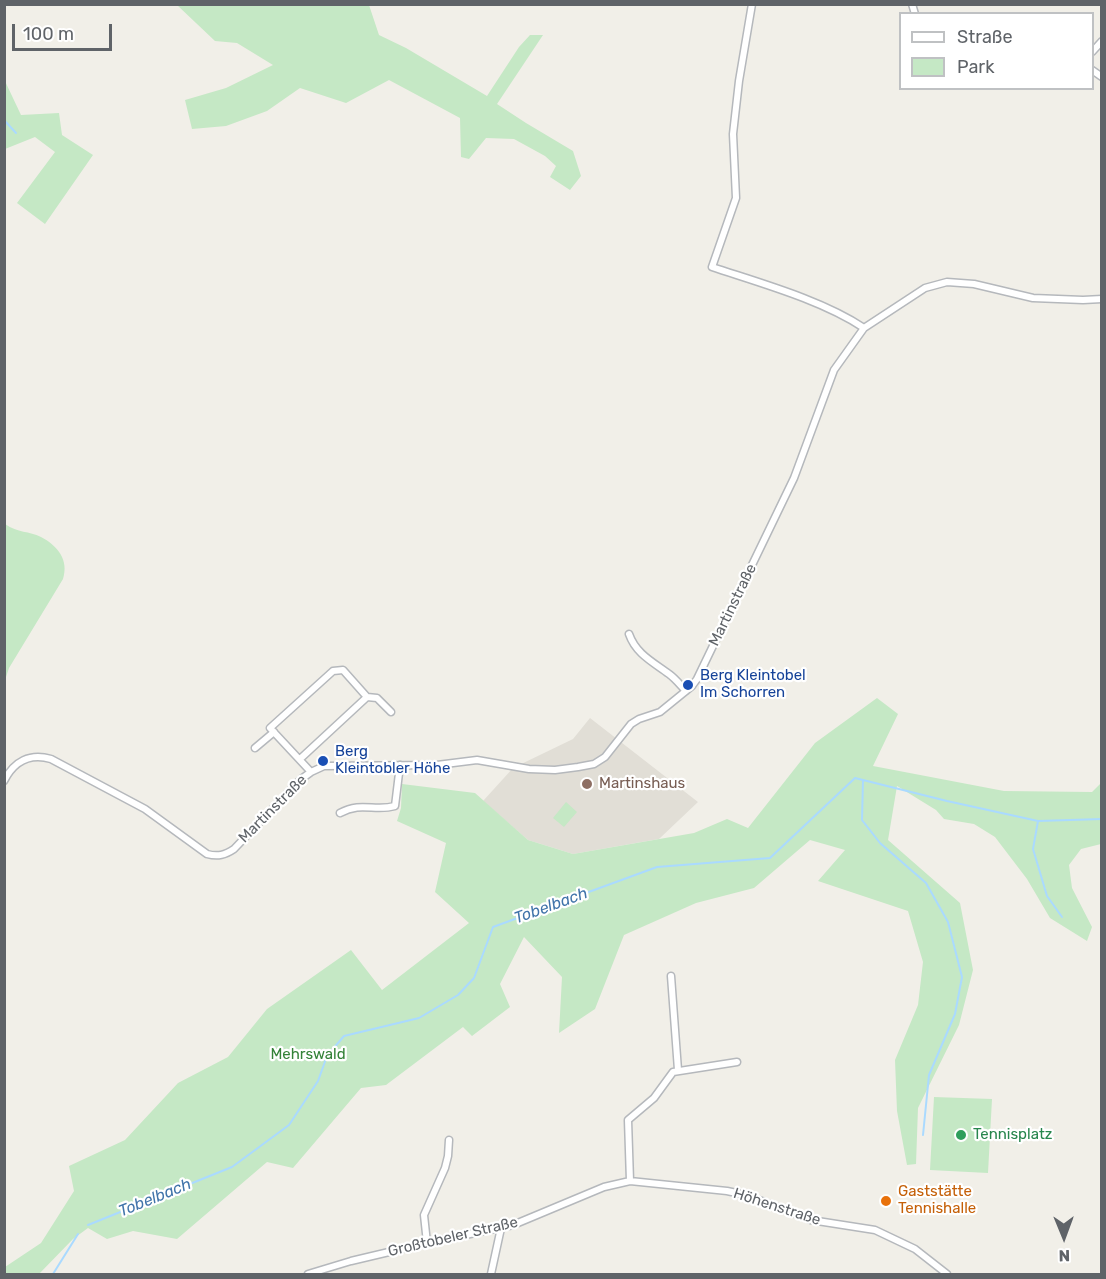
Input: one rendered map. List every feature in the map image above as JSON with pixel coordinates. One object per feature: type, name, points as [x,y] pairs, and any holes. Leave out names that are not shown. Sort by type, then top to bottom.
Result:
[{"type":"street","points":[[752,4],[739,81],[734,134],[736,198],[724,238],[712,267],[752,278],[848,317],[864,328]]},
{"type":"street","name":"Martinstraße","points":[[4,781],[14,766],[25,758],[42,756],[51,759],[145,809],[207,854],[217,856],[234,849],[293,787],[310,772],[324,766],[337,764],[437,765],[477,760],[529,769],[555,770],[594,764],[605,757],[631,724],[657,714],[697,679],[794,478],[834,370],[864,328],[925,288],[947,282],[974,284],[1033,298],[1101,299]]},
{"type":"street","points":[[629,634],[636,647],[648,660],[671,675],[686,691]]},
{"type":"street","points":[[310,772],[270,728],[333,671],[343,670],[366,697],[377,698],[391,712]]},
{"type":"street","points":[[300,759],[366,697]]},
{"type":"street","points":[[255,748],[274,732]]},
{"type":"street","points":[[340,813],[352,806],[389,808],[395,806],[400,765]]},
{"type":"street","points":[[671,976],[678,1070]]},
{"type":"street","points":[[630,1181],[627,1120],[654,1098],[668,1078],[678,1070],[697,1070],[737,1062]]},
{"type":"street","points":[[427,1243],[424,1215],[445,1168],[448,1140]]},
{"type":"street","name":"Großtobeler Straße","points":[[308,1275],[351,1261],[513,1225],[604,1187],[630,1181]]},
{"type":"street","name":"Höhenstraße","points":[[630,1181],[727,1191],[746,1195],[811,1220],[875,1230],[915,1249],[946,1275]]},
{"type":"street","points":[[491,1275],[501,1227]]},
{"type":"shaded area","name":"Martinshaus","points":[[590,718],[698,802],[659,839],[573,854],[528,840],[483,801],[513,768],[573,739]]},
{"type":"green space","points":[[177,5],[369,5],[379,35],[406,48],[487,96],[519,47],[530,35],[543,35],[497,104],[573,151],[581,176],[570,190],[550,177],[556,166],[545,156],[514,139],[486,138],[469,159],[461,157],[460,118],[389,80],[346,103],[300,88],[267,111],[226,126],[192,129],[185,100],[226,88],[273,65],[237,43],[215,41]]},
{"type":"green space","points":[[4,79],[21,115],[59,113],[62,135],[93,155],[45,224],[17,203],[55,152],[35,137],[5,149]]},
{"type":"green space","points":[[5,524],[14,529],[37,535],[57,549],[63,560],[64,572],[63,579],[9,668],[5,680]]},
{"type":"green space","name":"Mehrswald","points":[[877,698],[898,714],[873,766],[1004,791],[1092,792],[1101,783],[1101,844],[1081,849],[1069,865],[1072,888],[1092,927],[1087,941],[1050,918],[1027,879],[995,837],[974,824],[944,819],[936,810],[897,786],[888,840],[960,903],[973,970],[959,1025],[918,1108],[916,1164],[907,1165],[897,1111],[895,1060],[918,1005],[923,962],[908,911],[818,881],[845,850],[810,840],[754,888],[696,903],[624,935],[595,1009],[559,1033],[562,977],[524,937],[500,984],[510,1007],[472,1036],[463,1027],[386,1085],[361,1088],[293,1168],[267,1162],[177,1239],[133,1231],[107,1239],[88,1228],[73,1239],[39,1274],[5,1274],[5,1267],[41,1243],[74,1191],[69,1166],[125,1140],[178,1083],[228,1057],[267,1009],[351,950],[382,990],[469,923],[435,892],[446,843],[397,821],[401,808],[402,784],[475,793],[528,840],[573,854],[694,833],[727,819],[748,828],[815,743]]},
{"type":"green space","points":[[566,802],[577,812],[564,827],[553,818]]},
{"type":"green space","name":"Tennisplatz","points":[[934,1097],[992,1099],[988,1173],[930,1170]]},
{"type":"waterway","points":[[4,120],[16,133]]},
{"type":"waterway","name":"Tobelbach","points":[[88,1225],[232,1167],[289,1125],[318,1081],[327,1056],[344,1036],[419,1018],[458,995],[474,978],[493,927],[657,867],[770,858],[855,778],[1038,821],[1102,819]]},
{"type":"waterway","points":[[863,780],[862,820],[880,843],[926,883],[948,922],[962,977],[955,1014],[929,1075],[923,1135]]},
{"type":"waterway","points":[[1038,821],[1033,849],[1047,896],[1062,917]]},
{"type":"waterway","name":"Tobelbach","points":[[53,1274],[78,1234]]},
{"type":"place","name":"Berg Kleintobel Im Schorren","points":[[688,685]]},
{"type":"place","name":"Berg Kleintobler Höhe","points":[[323,761]]},
{"type":"place","name":"Martinshaus","points":[[587,784]]},
{"type":"place","name":"Tennisplatz","points":[[961,1135]]},
{"type":"place","name":"Gaststätte Tennishalle","points":[[886,1201]]}]
